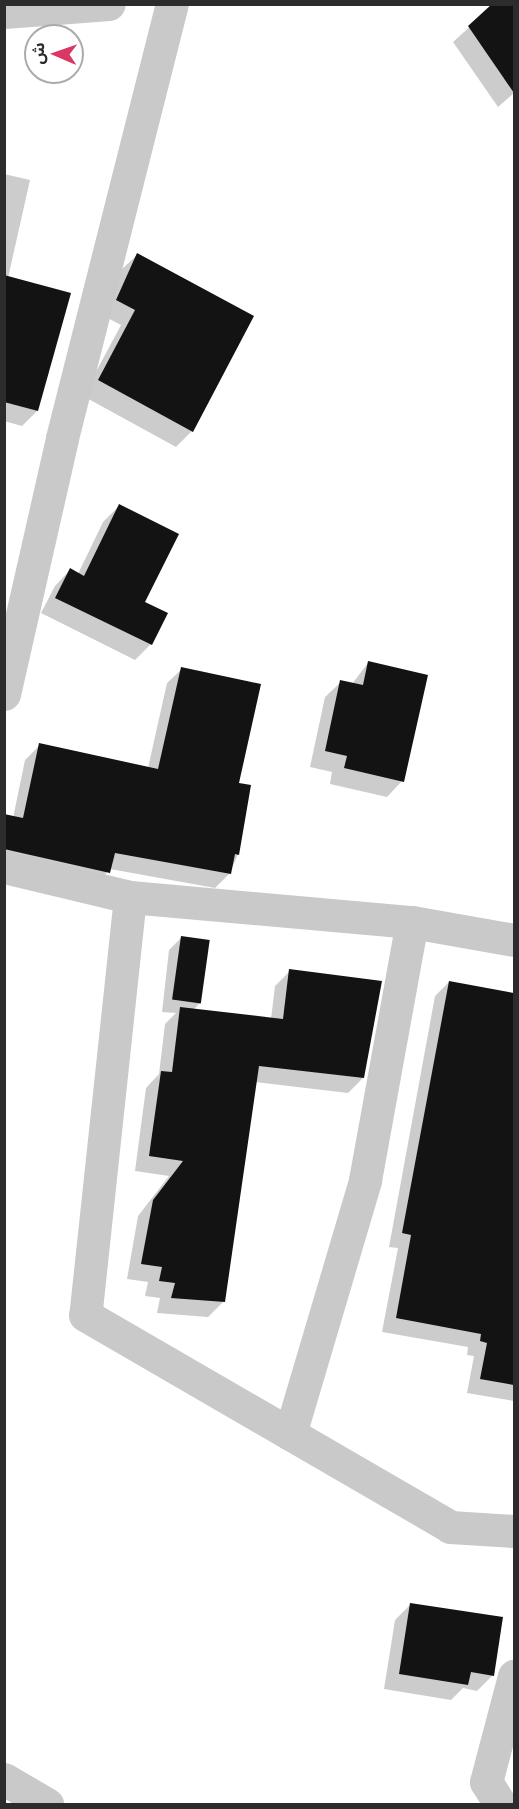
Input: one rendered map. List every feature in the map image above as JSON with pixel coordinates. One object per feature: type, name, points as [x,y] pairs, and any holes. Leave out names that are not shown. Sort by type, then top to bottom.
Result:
[{"type":"street","points":[[4,12],[109,4]]},
{"type":"street","points":[[4,694],[62,438],[172,4]]},
{"type":"street","points":[[4,867],[130,897],[412,922],[514,940]]},
{"type":"street","points":[[130,897],[86,1315],[450,1527],[514,1531]]},
{"type":"street","points":[[290,1434],[365,1180],[412,922]]},
{"type":"street","points":[[500,1804],[486,1782],[514,1676]]},
{"type":"street","points":[[4,1779],[47,1804]]},
{"type":"building","points":[[492,4],[514,4],[514,93],[468,26]]},
{"type":"building","points":[[137,253],[254,316],[193,432],[98,380],[135,310],[116,300]]},
{"type":"building","points":[[4,275],[71,293],[38,411],[4,402]]},
{"type":"building","points":[[119,504],[179,534],[145,602],[168,613],[152,645],[55,598],[70,568],[84,576]]},
{"type":"building","points":[[368,661],[428,675],[404,782],[344,768],[347,756],[325,751],[340,680],[363,685]]},
{"type":"building","points":[[181,667],[261,684],[239,783],[251,785],[239,855],[235,854],[231,874],[115,853],[110,873],[4,849],[4,814],[23,818],[39,743],[158,769]]},
{"type":"building","points":[[181,936],[210,940],[201,1003],[172,999]]},
{"type":"building","points":[[289,969],[382,981],[364,1078],[259,1066],[225,1302],[171,1298],[175,1283],[159,1281],[162,1267],[141,1264],[153,1200],[183,1161],[149,1156],[161,1071],[172,1072],[180,1007],[283,1019]]},
{"type":"building","points":[[449,981],[514,993],[514,1385],[480,1379],[487,1343],[480,1341],[481,1334],[396,1318],[411,1235],[402,1233]]},
{"type":"building","points":[[410,1603],[503,1617],[494,1676],[471,1672],[468,1685],[399,1674]]}]
